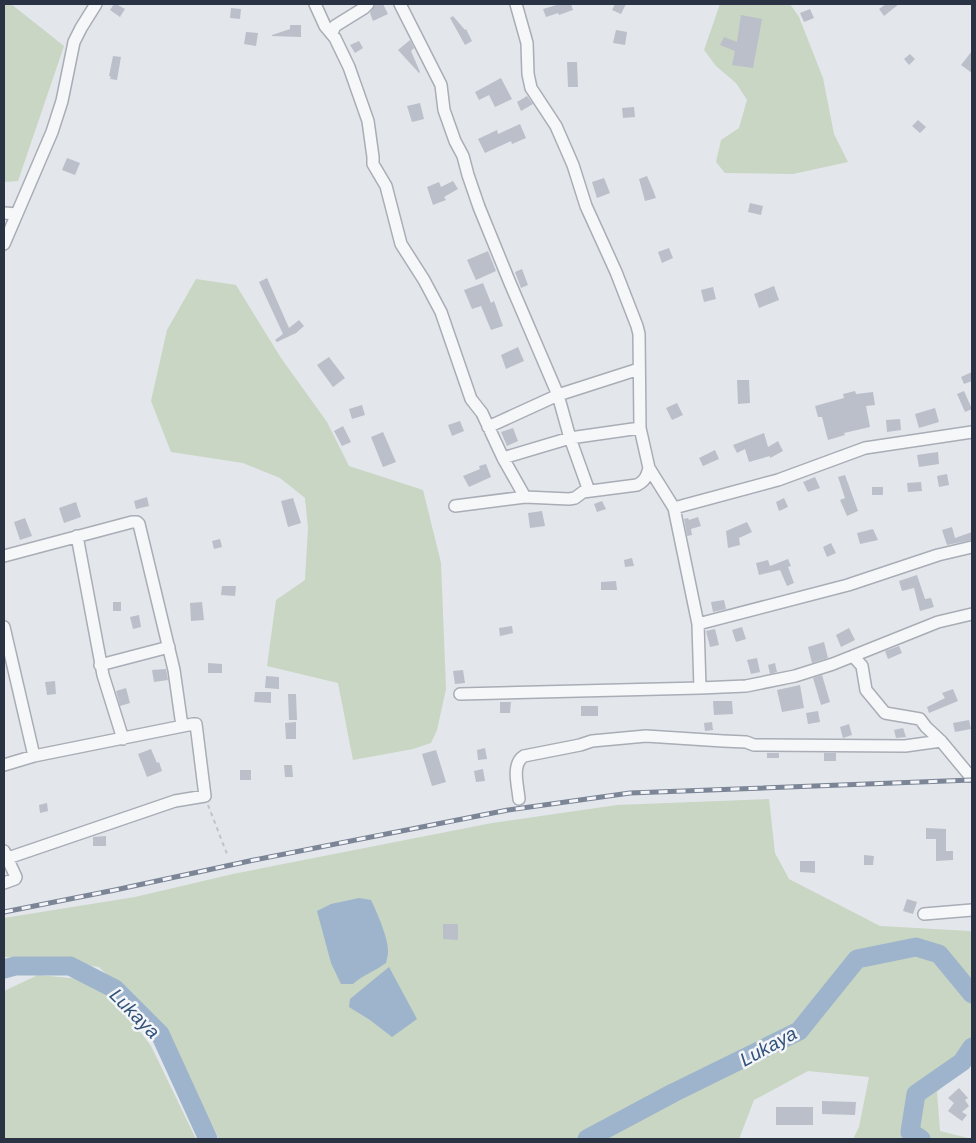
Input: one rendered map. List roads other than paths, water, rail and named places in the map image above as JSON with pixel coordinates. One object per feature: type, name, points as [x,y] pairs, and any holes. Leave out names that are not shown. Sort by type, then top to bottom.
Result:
[{"type":"street","points":[[4,244],[54,125],[62,101],[74,42],[96,4]]},
{"type":"street","points":[[315,4],[325,26],[335,38],[368,121],[374,157],[373,164],[386,186],[401,244],[424,280],[441,312],[471,398],[482,413],[503,458],[525,497]]},
{"type":"street","points":[[332,33],[335,26],[368,4]]},
{"type":"street","points":[[400,4],[441,85],[445,114],[463,156],[479,207],[558,395],[570,438],[589,491]]},
{"type":"street","points":[[516,4],[527,43],[528,74],[532,88],[556,126],[573,164],[586,206],[616,272],[637,326],[640,428],[649,468],[674,508],[698,624],[700,688]]},
{"type":"street","points":[[4,213],[17,214]]},
{"type":"street","points":[[488,427],[558,395],[639,369]]},
{"type":"street","points":[[503,458],[570,438],[640,428]]},
{"type":"street","points":[[674,508],[778,480],[865,448],[972,432]]},
{"type":"street","points":[[455,506],[525,497],[575,498],[583,492],[637,485],[646,478],[649,468]]},
{"type":"street","points":[[4,556],[132,522],[140,524],[174,670],[182,726]]},
{"type":"street","points":[[77,536],[100,665],[123,739]]},
{"type":"street","points":[[698,624],[848,584],[938,555],[972,548]]},
{"type":"street","points":[[460,694],[700,688],[746,686],[774,682],[833,664],[938,622],[972,614]]},
{"type":"street","points":[[4,627],[34,756]]},
{"type":"street","points":[[100,665],[169,647]]},
{"type":"street","points":[[853,656],[862,666],[866,690],[885,713],[920,719],[972,776]]},
{"type":"street","points":[[4,765],[34,756],[196,724],[204,796],[175,801],[6,854],[16,877],[4,883]]},
{"type":"street","points":[[519,799],[516,770],[518,761],[521,758],[580,745],[592,740],[646,736],[746,742],[754,745],[905,746],[941,741]]},
{"type":"street","points":[[924,914],[972,910]]},
{"type":"water","points":[[359,898],[371,900],[382,925],[388,951],[386,963],[353,984],[341,984],[331,963],[317,911],[331,904]]},
{"type":"water","points":[[389,967],[417,1019],[392,1037],[349,1007],[350,999]]},
{"type":"waterway","name":"Lukaya","points":[[587,1139],[673,1093],[799,1031],[857,959],[916,947],[939,954],[972,994]]},
{"type":"waterway","name":"Lukaya","points":[[4,969],[15,966],[70,966],[115,989],[160,1034],[208,1139]]},
{"type":"waterway","name":"Lukaya","points":[[921,1139],[910,1132],[916,1094],[962,1062],[972,1047]]},
{"type":"railway","points":[[4,912],[508,810],[630,793],[972,780]]}]
